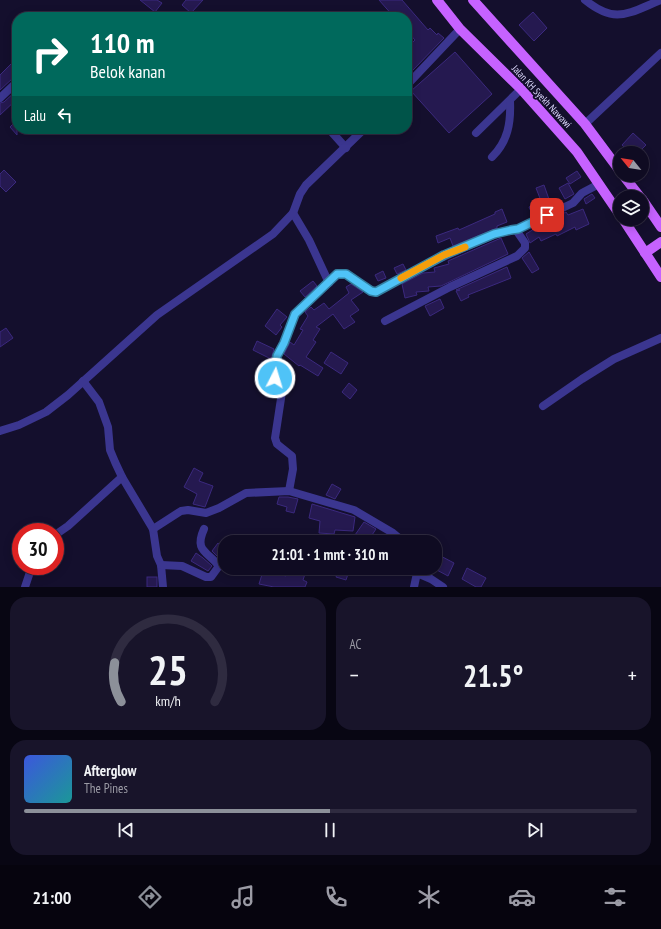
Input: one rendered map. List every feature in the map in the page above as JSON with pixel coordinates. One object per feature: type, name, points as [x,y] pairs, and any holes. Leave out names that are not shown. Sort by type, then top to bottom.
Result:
[{"type":"main road","name":"Jalan KH Syekh Nawawi","points":[[436,0],[460,29],[521,89],[577,152],[613,205]]},
{"type":"main road","name":"Jalan KH Syekh Nawawi","points":[[477,1],[585,124],[613,162]]},
{"type":"main road","points":[[628,182],[635,190]]},
{"type":"main road","points":[[649,210],[661,227]]},
{"type":"main road","points":[[628,226],[660,274]]},
{"type":"main road","points":[[645,253],[661,242]]},
{"type":"street","points":[[585,0],[596,8],[610,14],[620,15],[661,0]]},
{"type":"street","points":[[412,80],[460,29]]},
{"type":"street","points":[[585,124],[661,53]]},
{"type":"street","points":[[0,98],[12,87]]},
{"type":"street","points":[[476,133],[521,89]]},
{"type":"street","points":[[492,158],[505,140],[510,112],[510,101]]},
{"type":"street","points":[[333,134],[346,148]]},
{"type":"street","points":[[0,431],[19,426],[46,412],[68,395],[157,315],[273,234],[292,214],[300,194],[306,184],[359,134]]},
{"type":"street","points":[[289,491],[293,469],[292,456],[277,444],[275,438],[282,392],[275,378],[277,356],[284,343],[295,314],[337,274],[346,274],[371,291],[376,292],[444,255],[494,234],[516,230],[573,203],[582,192],[599,184]]},
{"type":"street","points":[[292,214],[309,240],[329,283]]},
{"type":"street","points":[[385,321],[450,287],[516,256],[525,248],[525,243],[516,230]]},
{"type":"street","points":[[543,406],[582,379],[614,360],[661,338]]},
{"type":"street","points":[[83,381],[99,402],[108,427],[110,450],[122,477],[153,529],[157,556],[161,564],[163,587]]},
{"type":"street","points":[[64,529],[122,477]]},
{"type":"street","points":[[153,529],[181,511],[188,510],[206,513],[220,508],[246,493],[289,491],[354,510],[395,535]]},
{"type":"street","points":[[161,564],[182,566],[206,577],[211,577],[219,566],[208,556],[201,545],[200,537],[204,529]]},
{"type":"street","points":[[25,587],[29,575]]},
{"type":"street","points":[[414,587],[415,575]]},
{"type":"street","points":[[424,575],[443,587]]},
{"type":"building","points":[[140,0],[157,0],[162,3],[155,12]]},
{"type":"building","points":[[186,0],[203,0],[192,12],[182,5]]},
{"type":"building","points":[[379,0],[402,0],[428,30],[430,28],[437,35],[438,33],[444,38],[413,70],[412,43],[415,40],[412,37],[412,12],[390,12]]},
{"type":"building","points":[[533,12],[547,28],[534,41],[519,25]]},
{"type":"building","points":[[455,52],[492,94],[449,133],[412,92],[412,90]]},
{"type":"building","points":[[12,63],[12,79],[0,90],[0,75]]},
{"type":"building","points":[[12,95],[12,104],[0,115],[0,103],[4,102]]},
{"type":"building","points":[[633,133],[646,145],[623,146],[622,145]]},
{"type":"building","points":[[4,170],[16,182],[6,192],[0,186],[0,174]]},
{"type":"building","points":[[577,171],[581,177],[570,184],[566,178]]},
{"type":"building","points":[[568,183],[574,194],[565,199],[559,188]]},
{"type":"building","points":[[544,185],[551,205],[541,208],[532,214],[529,207],[541,201],[536,188]]},
{"type":"building","points":[[592,194],[595,198],[586,204],[584,199]]},
{"type":"building","points":[[502,209],[507,222],[497,226],[497,228],[453,246],[450,238],[438,243],[436,236],[458,228],[459,230],[495,214],[495,212]]},
{"type":"building","points":[[583,209],[589,224],[576,230],[575,227],[557,236],[556,234],[541,241],[539,237],[530,243],[526,234],[566,212],[568,215]]},
{"type":"building","points":[[501,238],[508,254],[441,286],[428,287],[429,291],[416,292],[417,295],[405,298],[402,284],[423,273],[435,272],[434,268],[449,264],[448,261]]},
{"type":"building","points":[[529,252],[539,269],[532,273],[522,258]]},
{"type":"building","points":[[403,264],[406,270],[397,274],[394,268]]},
{"type":"building","points":[[507,267],[511,278],[468,295],[469,297],[461,301],[456,291],[460,290],[456,290]]},
{"type":"building","points":[[383,271],[386,278],[378,281],[375,275]]},
{"type":"building","points":[[313,281],[317,286],[305,297],[300,291]]},
{"type":"building","points":[[351,284],[363,292],[351,300],[359,310],[350,316],[355,322],[344,329],[333,314],[316,327],[320,329],[313,340],[316,342],[306,357],[323,368],[318,376],[300,365],[299,366],[284,354],[290,342],[294,345],[303,330],[300,329],[308,316],[305,312],[311,307],[314,310],[324,303],[329,309],[349,293],[346,287]]},
{"type":"building","points":[[440,299],[444,308],[430,316],[425,306]]},
{"type":"building","points":[[277,309],[287,317],[280,325],[282,327],[276,335],[265,326]]},
{"type":"building","points":[[6,328],[13,338],[0,347],[0,332]]},
{"type":"building","points":[[257,341],[274,349],[271,359],[253,350]]},
{"type":"building","points":[[331,352],[348,363],[341,374],[324,363]]},
{"type":"building","points":[[349,383],[357,390],[350,399],[342,392]]},
{"type":"building","points":[[194,468],[203,473],[199,481],[213,486],[205,507],[193,504],[197,494],[184,487]]},
{"type":"building","points":[[332,484],[341,489],[335,499],[326,495]]},
{"type":"building","points":[[279,497],[298,499],[294,513],[286,511],[287,507],[277,504]]},
{"type":"building","points":[[312,504],[355,517],[353,531],[335,530],[334,534],[319,533],[320,521],[309,518]]},
{"type":"building","points":[[364,522],[376,529],[372,535],[355,535]]},
{"type":"building","points":[[218,543],[218,557],[212,551]]},
{"type":"building","points":[[196,553],[212,566],[208,571],[191,561]]},
{"type":"building","points":[[442,557],[454,563],[448,576],[442,573]]},
{"type":"building","points":[[467,568],[486,578],[481,587],[476,587],[462,579]]},
{"type":"building","points":[[262,575],[305,575],[303,580],[307,582],[305,587],[274,587],[259,584]]},
{"type":"building","points":[[337,575],[348,575],[346,580],[336,577]]},
{"type":"building","points":[[147,577],[157,577],[157,587],[147,587]]},
{"type":"slow traffic","points":[[401,278],[444,255],[465,247]]},
{"type":"route","points":[[275,378],[277,356],[284,343],[295,314],[314,298],[337,274],[346,274],[371,291],[376,292],[444,255],[494,234],[518,229],[547,215]]}]
